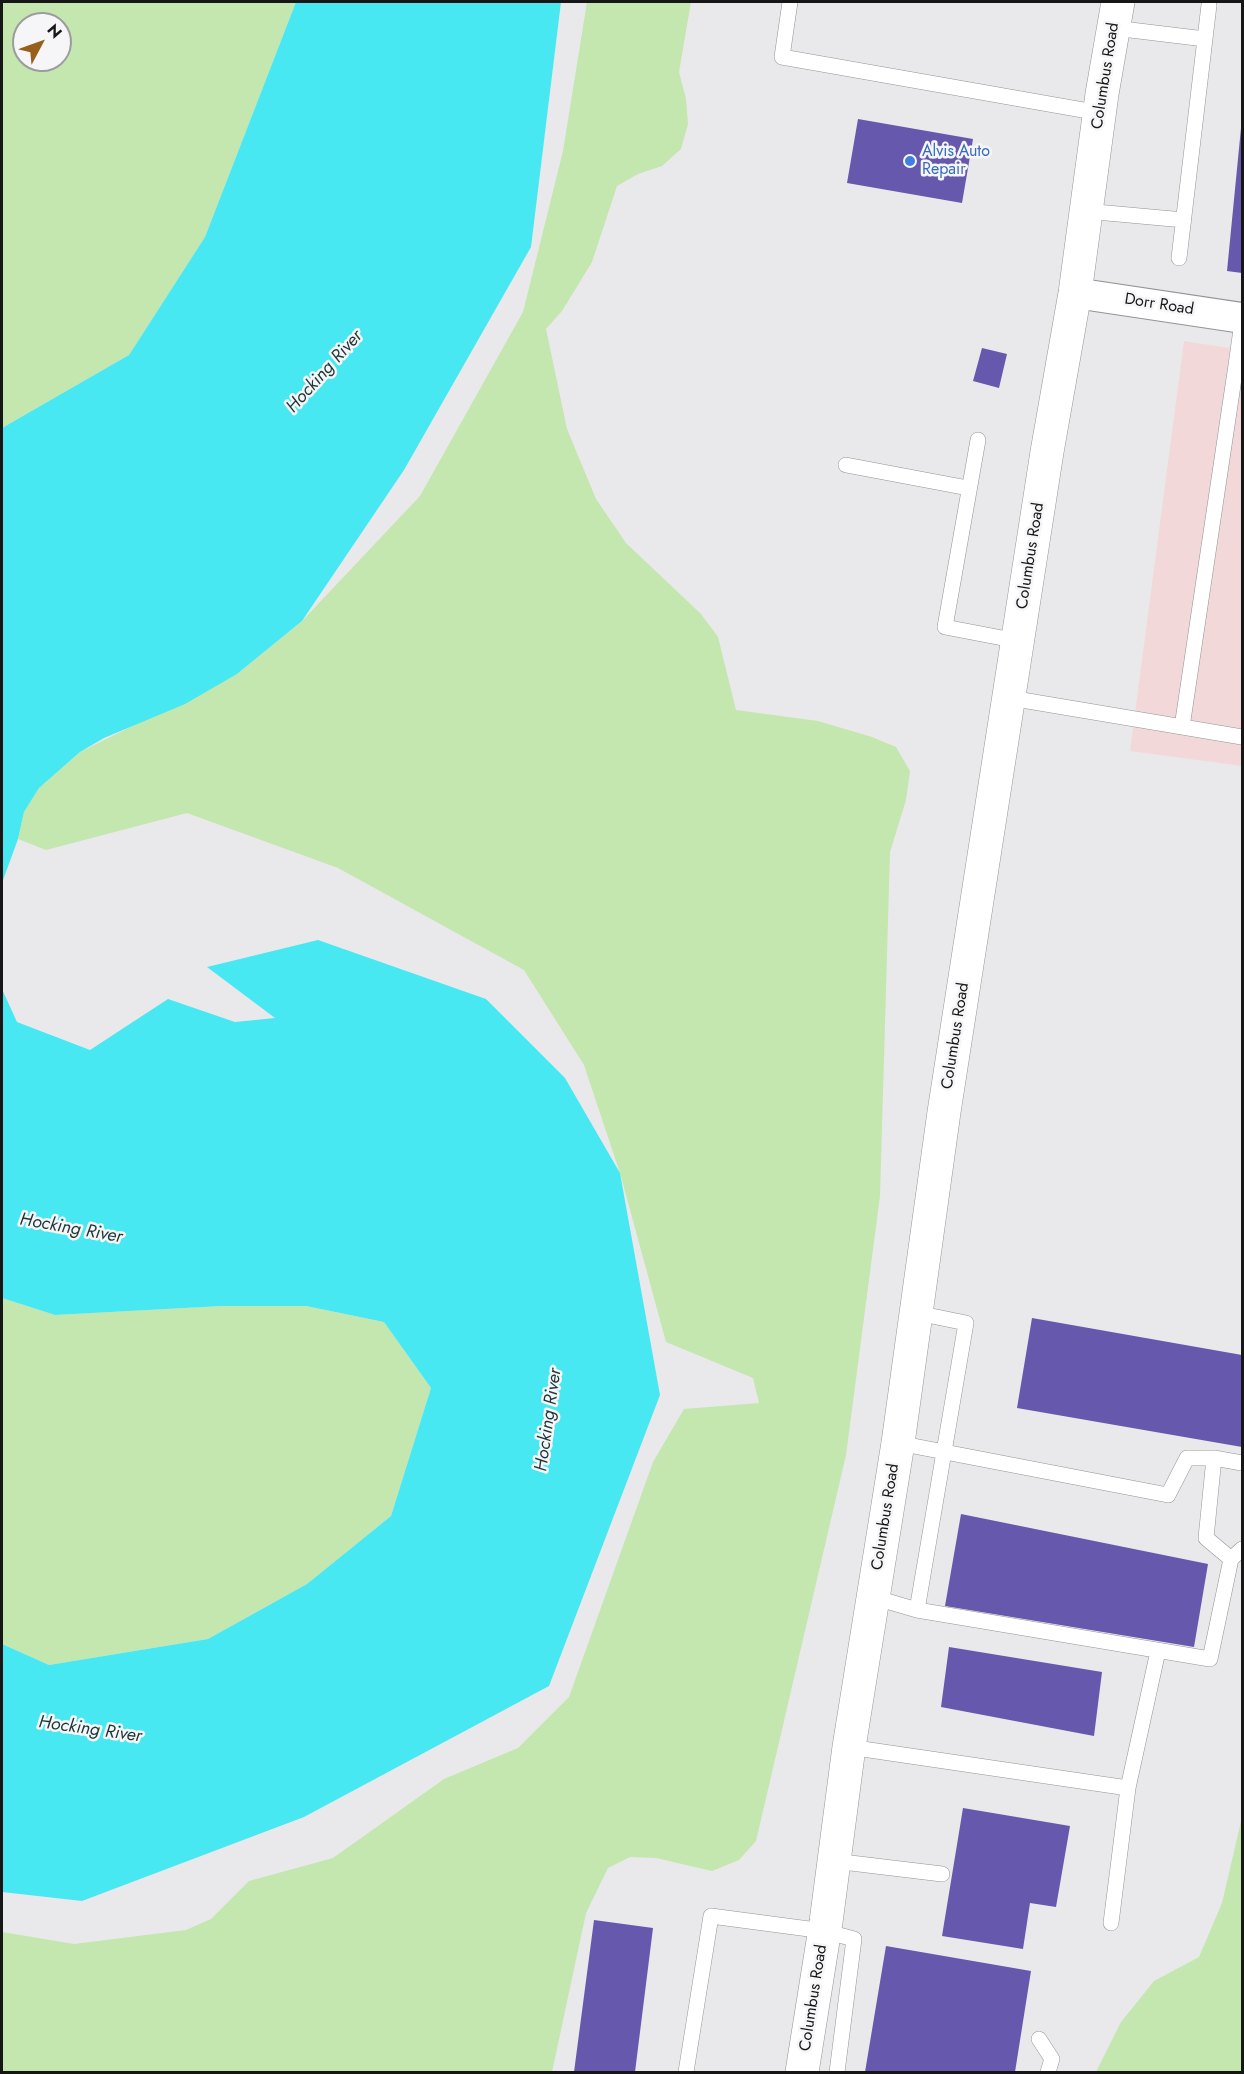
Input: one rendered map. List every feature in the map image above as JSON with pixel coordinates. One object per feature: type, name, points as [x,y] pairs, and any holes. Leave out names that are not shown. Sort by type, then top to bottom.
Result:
[{"type":"main road","name":"Columbus Road","points":[[802,2073],[849,1747],[898,1443],[944,1112],[1010,698],[1017,641],[1075,293],[1085,211],[1116,14]]},
{"type":"street","name":"Dorr Road","points":[[1075,293],[1242,320]]},
{"type":"lane","points":[[790,2],[782,57],[1100,112]]},
{"type":"lane","points":[[1179,258],[1209,5]]},
{"type":"lane","points":[[1116,14],[1205,39]]},
{"type":"lane","points":[[1085,211],[1184,220]]},
{"type":"lane","points":[[1182,727],[1239,365],[1242,320]]},
{"type":"lane","points":[[978,440],[945,627],[1017,641]]},
{"type":"lane","points":[[846,465],[968,488]]},
{"type":"lane","points":[[1010,698],[1242,737]]},
{"type":"lane","points":[[917,1313],[966,1323],[917,1610]]},
{"type":"lane","points":[[898,1443],[1168,1495],[1187,1458],[1214,1458],[1242,1463]]},
{"type":"lane","points":[[873,1597],[917,1610],[1210,1659],[1237,1554],[1206,1538],[1214,1458]]},
{"type":"lane","points":[[1111,1923],[1128,1788],[1158,1651]]},
{"type":"lane","points":[[849,1747],[1128,1788]]},
{"type":"lane","points":[[834,1861],[942,1874]]},
{"type":"lane","points":[[686,2073],[711,1916],[824,1931],[854,1939],[837,2073]]},
{"type":"lane","points":[[1039,2039],[1052,2059],[1048,2073]]},
{"type":"shaded area","points":[[1184,341],[1242,350],[1242,766],[1130,751]]},
{"type":"green space","points":[[2,2],[296,2],[205,237],[129,355],[2,428]]},
{"type":"green space","points":[[587,2],[691,2],[679,72],[686,99],[688,124],[681,149],[662,166],[638,174],[617,186],[592,262],[562,311],[546,329],[567,429],[596,499],[626,543],[701,614],[718,637],[736,710],[818,721],[872,737],[896,747],[910,771],[906,800],[890,852],[880,1196],[846,1455],[756,1841],[739,1860],[712,1871],[656,1858],[630,1857],[608,1868],[586,1913],[552,2072],[2,2072],[2,1932],[74,1944],[186,1930],[211,1919],[249,1881],[333,1858],[444,1779],[518,1748],[569,1697],[653,1462],[684,1409],[759,1403],[753,1378],[666,1342],[620,1173],[584,1065],[524,970],[338,868],[187,813],[46,850],[18,839],[24,812],[39,788],[80,752],[237,674],[302,621],[420,496],[523,312],[563,151]]},
{"type":"green space","points":[[2,1298],[55,1315],[222,1306],[306,1306],[384,1322],[431,1388],[391,1516],[307,1584],[208,1639],[49,1665],[2,1644]]},
{"type":"green space","points":[[1242,1817],[1242,2072],[1096,2072],[1121,2022],[1154,1981],[1199,1957],[1222,1903]]},
{"type":"water","name":"Hocking River","points":[[296,2],[561,2],[531,247],[404,470],[302,621],[237,674],[185,704],[104,738],[80,752],[39,788],[24,812],[18,839],[2,883],[2,428],[129,355],[205,237]]},
{"type":"water","name":"Hocking River","points":[[318,940],[486,999],[565,1078],[620,1173],[660,1395],[549,1686],[304,1817],[82,1901],[2,1892],[2,1644],[49,1665],[208,1639],[307,1584],[391,1516],[431,1388],[384,1322],[306,1306],[222,1306],[55,1315],[2,1298],[2,989],[17,1022],[90,1050],[168,999],[235,1022],[275,1018],[207,967]]},
{"type":"building","name":"Alvis Auto Repair","points":[[858,119],[973,139],[962,203],[847,183]]},
{"type":"building","points":[[1242,128],[1242,273],[1227,271]]},
{"type":"building","points":[[982,348],[1007,354],[999,388],[973,381]]},
{"type":"building","points":[[1032,1318],[1242,1355],[1242,1447],[1017,1408]]},
{"type":"building","points":[[961,1514],[1208,1564],[1194,1647],[945,1606]]},
{"type":"building","points":[[949,1647],[1102,1672],[1094,1736],[941,1707]]},
{"type":"building","points":[[963,1808],[1070,1826],[1056,1907],[1030,1903],[1023,1949],[942,1936]]},
{"type":"building","points":[[594,1920],[653,1928],[635,2072],[574,2072]]},
{"type":"building","points":[[886,1946],[1031,1971],[1015,2072],[865,2072]]},
{"type":"place","name":"Alvis Auto Repair","points":[[910,161]]}]
